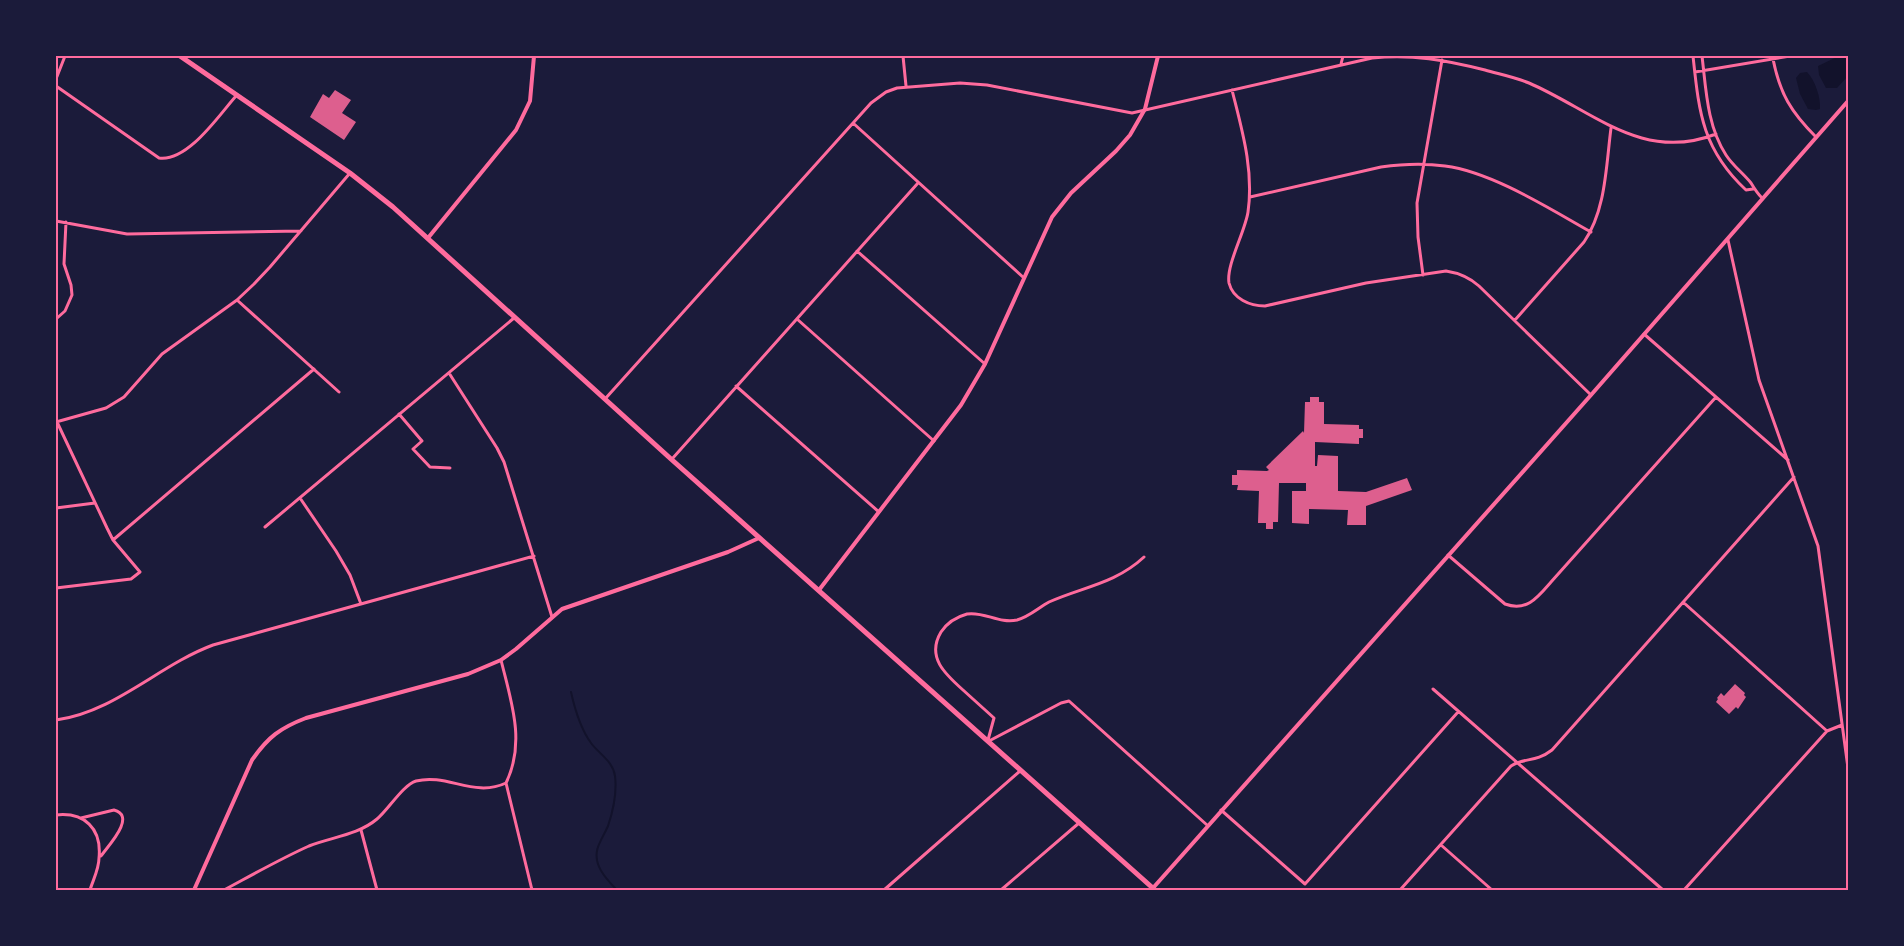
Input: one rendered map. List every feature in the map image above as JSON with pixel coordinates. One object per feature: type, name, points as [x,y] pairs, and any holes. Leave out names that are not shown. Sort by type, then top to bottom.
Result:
[{"type":"main road","points":[[180,56],[350,172],[393,207],[759,538],[1154,889]]},
{"type":"street","points":[[56,79],[65,56]]},
{"type":"street","points":[[428,238],[516,130],[530,101],[534,56]]},
{"type":"street","points":[[903,56],[906,86]]},
{"type":"street","points":[[819,591],[961,405],[985,364],[1045,230],[1057,209],[1116,151],[1130,135],[1145,109],[1158,56]]},
{"type":"street","points":[[1341,64],[1343,56]]},
{"type":"street","points":[[605,399],[853,123],[879,96],[906,86],[960,83],[987,85],[1127,113],[1341,64],[1394,56],[1442,59],[1527,83],[1611,127],[1639,138],[1663,142],[1696,141],[1716,134]]},
{"type":"street","points":[[1694,56],[1702,118],[1708,137],[1716,155],[1731,176],[1746,190],[1753,189]]},
{"type":"street","points":[[1702,56],[1709,110],[1716,134],[1727,156],[1762,198]]},
{"type":"street","points":[[1695,72],[1790,56]]},
{"type":"street","points":[[1423,274],[1417,203],[1442,59]]},
{"type":"street","points":[[1773,59],[1778,81],[1786,100],[1797,117],[1816,137]]},
{"type":"street","points":[[56,86],[159,158],[171,158],[195,143],[237,94]]},
{"type":"street","points":[[1232,89],[1248,160],[1250,196],[1244,229],[1231,264],[1229,281],[1235,293],[1246,303],[1264,306],[1355,286],[1446,271],[1465,276],[1479,286],[1591,395]]},
{"type":"street","points":[[1154,889],[1207,825],[1591,395],[1848,101]]},
{"type":"street","points":[[853,123],[1024,278]]},
{"type":"street","points":[[1515,320],[1591,232],[1600,206],[1611,127]]},
{"type":"street","points":[[1250,196],[1381,167],[1423,164],[1446,166],[1490,178],[1591,232]]},
{"type":"street","points":[[56,588],[131,579],[140,572],[113,540],[56,422],[115,404],[132,390],[162,354],[237,300],[270,267],[350,172]]},
{"type":"street","points":[[671,459],[918,183]]},
{"type":"street","points":[[56,221],[106,231],[146,235],[301,231]]},
{"type":"street","points":[[56,319],[65,311],[72,295],[64,264],[66,222]]},
{"type":"street","points":[[1727,238],[1759,380],[1818,546],[1848,768]]},
{"type":"street","points":[[857,251],[985,364]]},
{"type":"street","points":[[237,300],[339,392]]},
{"type":"street","points":[[265,527],[515,317]]},
{"type":"street","points":[[796,319],[934,441]]},
{"type":"street","points":[[1644,334],[1789,462]]},
{"type":"street","points":[[113,540],[314,369]]},
{"type":"street","points":[[449,373],[498,448],[504,462],[552,617]]},
{"type":"street","points":[[736,386],[879,512]]},
{"type":"street","points":[[1448,555],[1498,600],[1514,608],[1529,604],[1536,599],[1716,397]]},
{"type":"street","points":[[399,414],[422,441],[413,449],[430,467],[450,468]]},
{"type":"street","points":[[1400,891],[1511,766],[1516,762],[1536,760],[1552,750],[1794,477]]},
{"type":"street","points":[[300,498],[350,575],[361,604]]},
{"type":"street","points":[[56,508],[95,503]]},
{"type":"street","points":[[194,891],[252,760],[261,746],[285,726],[306,718],[468,674],[501,660],[562,609],[728,552],[759,538]]},
{"type":"street","points":[[56,720],[97,709],[201,650],[534,556]]},
{"type":"street","points":[[987,742],[994,718],[947,676],[937,660],[937,642],[945,627],[958,617],[974,613],[999,620],[1016,620],[1025,617],[1048,603],[1093,587],[1125,572],[1144,557]]},
{"type":"street","points":[[1683,602],[1827,730]]},
{"type":"street","points":[[501,660],[513,708],[517,738],[512,770],[506,783],[532,891]]},
{"type":"street","points":[[1433,689],[1663,891]]},
{"type":"street","points":[[987,742],[1069,701],[1207,825]]},
{"type":"street","points":[[1221,810],[1305,884],[1458,712]]},
{"type":"street","points":[[1684,891],[1827,730],[1842,725]]},
{"type":"street","points":[[884,891],[1021,771]]},
{"type":"street","points":[[224,891],[291,854],[361,830],[377,820],[411,783],[431,780],[489,789],[506,783]]},
{"type":"street","points":[[81,818],[114,810],[119,811],[124,819],[99,858],[90,891]]},
{"type":"street","points":[[56,815],[72,814],[90,825],[95,833],[99,858]]},
{"type":"street","points":[[1001,891],[1079,823]]},
{"type":"street","points":[[361,830],[377,891]]},
{"type":"street","points":[[1441,845],[1492,891]]},
{"type":"shaded area","points":[[1839,56],[1848,56],[1848,76],[1837,88],[1826,88],[1819,75],[1818,66]]},
{"type":"shaded area","points":[[1807,72],[1817,89],[1820,109],[1808,109],[1800,94],[1796,78],[1800,73]]},
{"type":"building","points":[[335,90],[351,100],[342,113],[356,122],[344,140],[310,117],[323,94],[329,98]]},
{"type":"building","points":[[1310,397],[1319,397],[1319,402],[1324,402],[1324,424],[1359,425],[1359,429],[1363,429],[1363,438],[1359,438],[1359,444],[1315,442],[1315,466],[1317,466],[1318,455],[1338,456],[1338,491],[1366,492],[1407,478],[1412,490],[1366,506],[1366,525],[1347,525],[1348,510],[1309,509],[1309,524],[1292,523],[1292,491],[1306,491],[1306,483],[1279,483],[1278,522],[1273,522],[1273,529],[1266,529],[1266,523],[1258,523],[1259,491],[1237,490],[1238,485],[1232,485],[1232,475],[1237,475],[1237,470],[1269,470],[1266,467],[1303,431],[1304,433],[1305,402],[1310,402]]},
{"type":"building","points":[[1735,684],[1745,693],[1746,697],[1738,709],[1736,707],[1729,714],[1716,702],[1721,693],[1724,696]]},
{"type":"waterway","points":[[571,692],[584,731],[614,771],[615,795],[608,826],[599,845],[597,859],[601,871],[617,890]]}]
